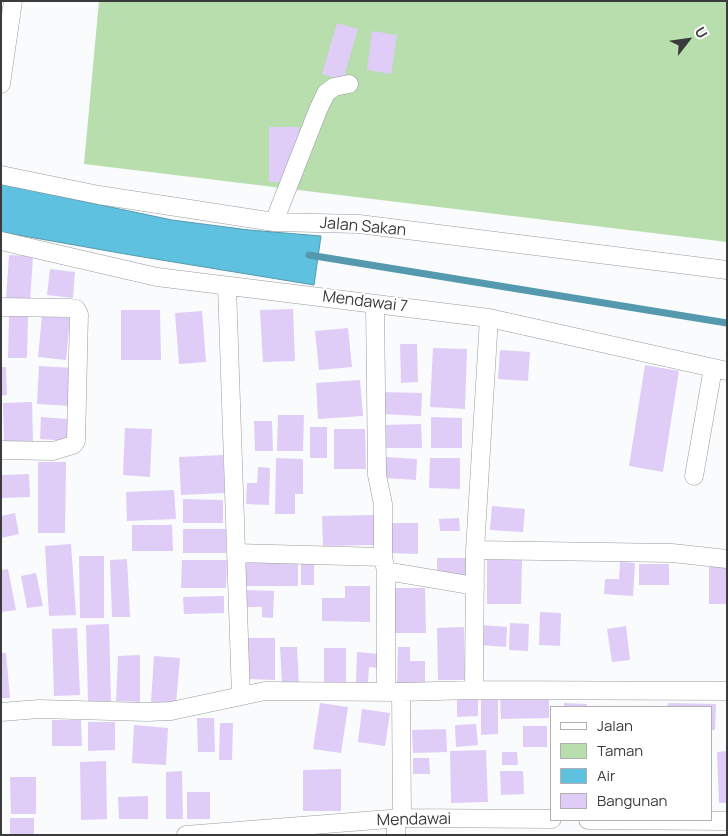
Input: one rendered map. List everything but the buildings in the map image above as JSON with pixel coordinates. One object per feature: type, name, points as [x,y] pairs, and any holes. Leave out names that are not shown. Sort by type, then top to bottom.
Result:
[{"type":"street","points":[[1,84],[13,1]]},
{"type":"street","points":[[274,222],[326,93],[334,87],[349,84]]},
{"type":"street","name":"Jalan Sakan","points":[[1,175],[98,195],[274,222],[359,224],[727,270]]},
{"type":"street","name":"Mendawai 7","points":[[1,241],[157,277],[489,318],[720,370]]},
{"type":"street","points":[[227,286],[241,696]]},
{"type":"street","points":[[375,304],[377,475],[382,504],[393,692],[398,824]]},
{"type":"street","points":[[1,307],[70,308],[76,310],[79,314],[76,441],[74,445],[53,451],[1,450]]},
{"type":"street","points":[[474,690],[475,550],[489,318]]},
{"type":"street","points":[[694,476],[720,370]]},
{"type":"street","points":[[475,550],[672,553],[727,559]]},
{"type":"street","points":[[236,553],[385,564],[475,586]]},
{"type":"street","points":[[1,712],[39,709],[171,711],[265,691],[727,691]]},
{"type":"street","name":"Mendawai","points":[[186,835],[398,824],[550,819]]},
{"type":"street","points":[[713,821],[727,821]]},
{"type":"green space","points":[[99,1],[727,1],[727,242],[84,164]]},
{"type":"water","points":[[1,184],[172,220],[249,230],[321,236],[314,285],[1,232]]},
{"type":"waterway","points":[[309,255],[727,323]]}]
